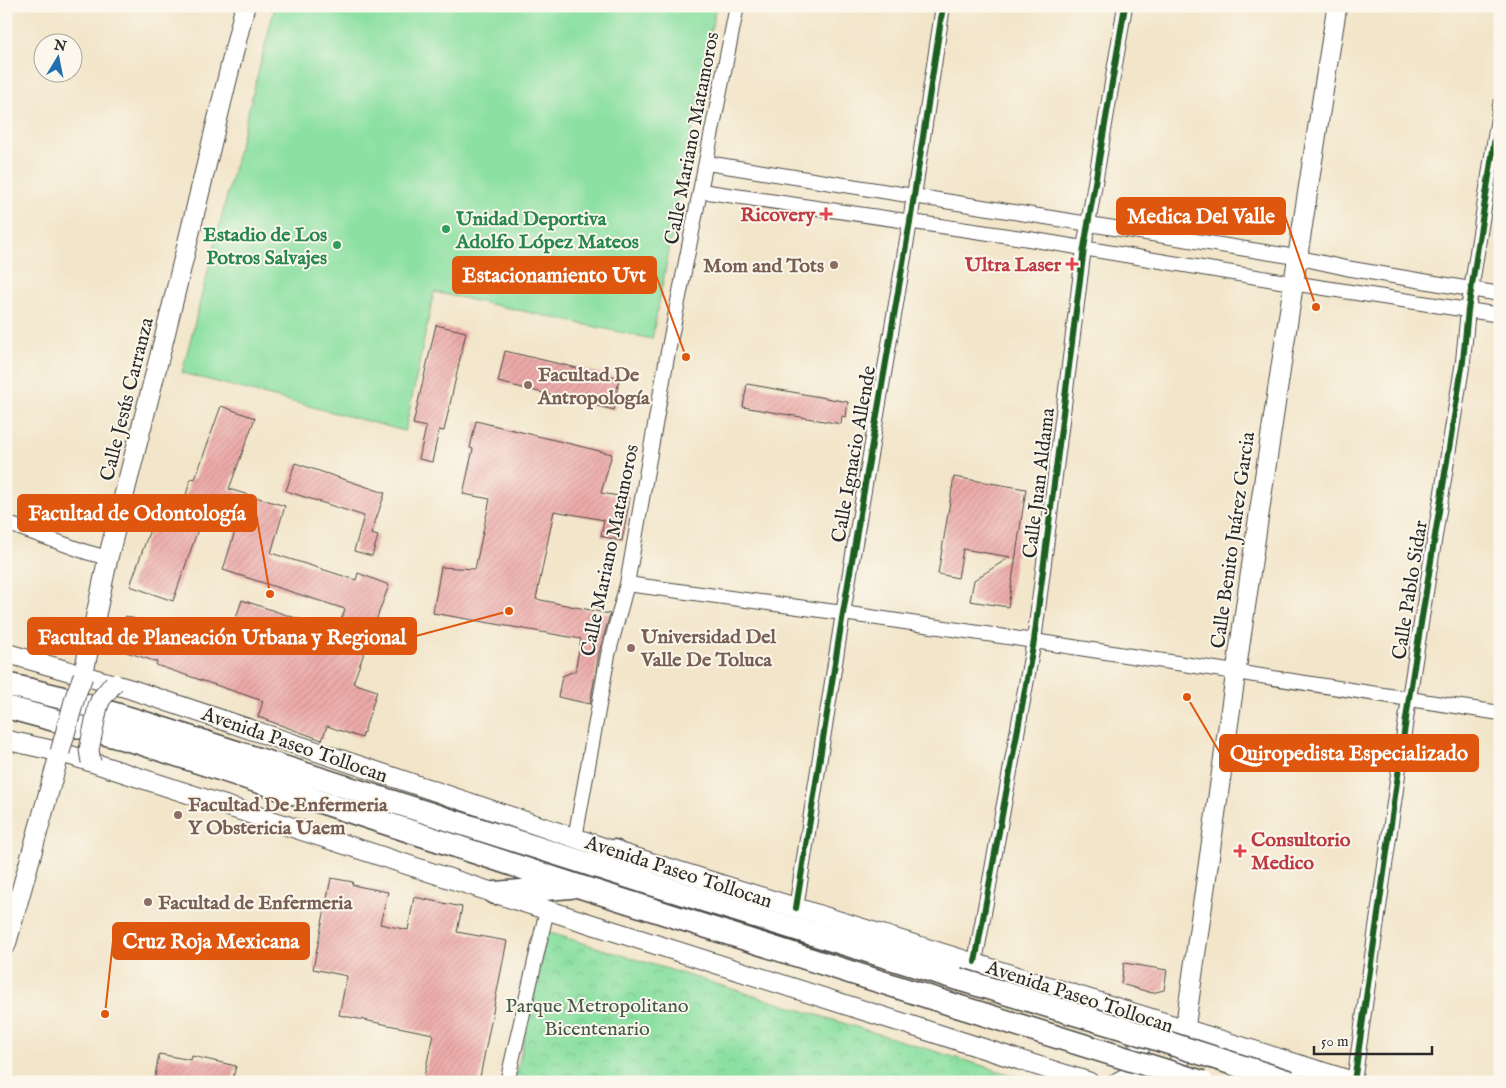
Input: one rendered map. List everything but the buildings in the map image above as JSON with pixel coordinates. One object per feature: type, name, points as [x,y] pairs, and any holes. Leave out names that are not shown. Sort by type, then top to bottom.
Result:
[{"type":"highway","name":"Avenida Paseo Tollocan","points":[[6,684],[59,696],[648,883],[1290,1082]]},
{"type":"highway","points":[[6,707],[143,744],[581,886],[1202,1082]]},
{"type":"highway","points":[[614,851],[648,883]]},
{"type":"highway","points":[[495,893],[581,886]]},
{"type":"main road","name":"Calle Jesús Carranza","points":[[6,945],[76,694],[84,676],[108,558],[165,336],[245,6]]},
{"type":"main road","name":"Calle Benito Juárez Garcia","points":[[1176,1082],[1292,283],[1337,6]]},
{"type":"main road","name":"Avenida Paseo Tollocan","points":[[6,653],[114,683],[614,851],[975,962],[1354,1082]]},
{"type":"main road","points":[[91,762],[89,755],[90,745],[98,706],[101,699],[114,683]]},
{"type":"main road","points":[[6,740],[60,752],[547,910],[1089,1082]]},
{"type":"main road","points":[[1118,1082],[1130,1075],[1139,1053],[1137,1032],[1127,1010]]},
{"type":"street","name":"Calle Mariano Matamoros","points":[[575,838],[608,655],[627,584],[667,357],[738,6]]},
{"type":"street","name":"Calle Ignacio Allende","points":[[796,908],[843,613],[910,222],[943,6]]},
{"type":"street","name":"Calle Juan Aldama","points":[[975,962],[1034,640],[1084,248],[1125,6]]},
{"type":"street","name":"Calle Pablo Sidar","points":[[1354,1082],[1409,698],[1463,361],[1468,310],[1500,105]]},
{"type":"street","points":[[707,163],[1296,257],[1500,294]]},
{"type":"street","points":[[701,191],[1084,248],[1500,315]]},
{"type":"street","points":[[6,523],[108,558]]},
{"type":"street","points":[[627,584],[1034,640],[1500,712]]},
{"type":"street","points":[[507,1082],[547,910]]},
{"type":"green space","name":"Unidad Deportiva Adolfo López Mateos","points":[[275,6],[716,6],[652,339],[434,292],[405,431],[182,373]]},
{"type":"green space","name":"Parque Metropolitano Bicentenario","points":[[547,932],[1035,1082],[515,1082]]},
{"type":"cycle path","points":[[796,908],[843,613],[910,222],[943,6]]},
{"type":"cycle path","points":[[975,962],[1034,641],[1084,248],[1125,6]]},
{"type":"cycle path","points":[[1354,1082],[1409,698],[1463,361],[1468,310],[1500,105]]},
{"type":"place","name":"Ricovery","points":[[826,214]]},
{"type":"place","name":"Unidad Deportiva Adolfo López Mateos","points":[[446,229]]},
{"type":"place","name":"Estadio de Los Potros Salvajes","points":[[337,245]]},
{"type":"place","name":"Ultra Laser","points":[[1072,264]]},
{"type":"place","name":"Mom and Tots","points":[[834,265]]},
{"type":"place","name":"Medica Del Valle","points":[[1316,307]]},
{"type":"place","name":"Estacionamiento Uvt","points":[[686,357]]},
{"type":"place","name":"Facultad De Antropología","points":[[528,385]]},
{"type":"place","name":"Facultad de Odontología","points":[[270,594]]},
{"type":"place","name":"Facultad de Planeación Urbana y Regional","points":[[509,611]]},
{"type":"place","name":"Universidad Del Valle De Toluca","points":[[631,648]]},
{"type":"place","name":"Quiropedista Especializado","points":[[1187,697]]},
{"type":"place","name":"Facultad De Enfermeria Y Obstericia Uaem","points":[[178,815]]},
{"type":"place","name":"Consultorio Medico","points":[[1240,851]]},
{"type":"place","name":"Facultad de Enfermeria","points":[[148,902]]},
{"type":"place","name":"Cruz Roja Mexicana","points":[[105,1014]]}]
